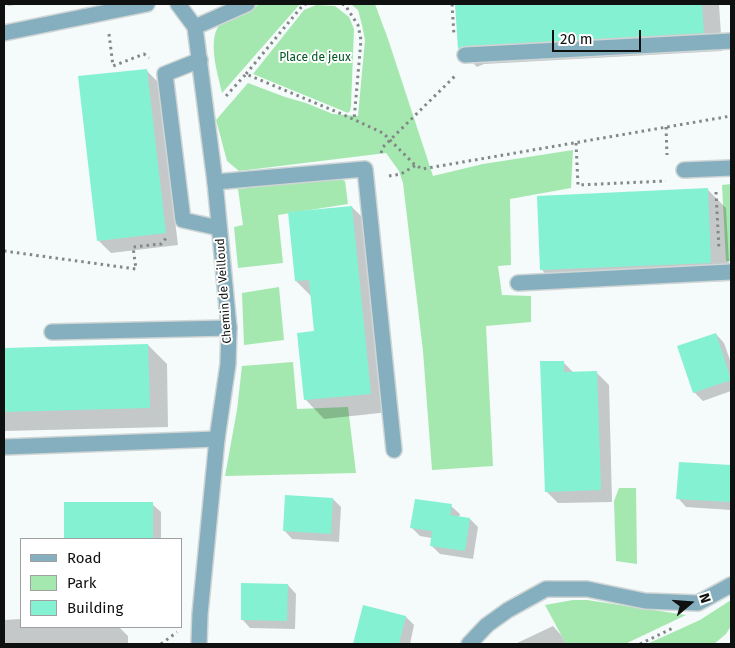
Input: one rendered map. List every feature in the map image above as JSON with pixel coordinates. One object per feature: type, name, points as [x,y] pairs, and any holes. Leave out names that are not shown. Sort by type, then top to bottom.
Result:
[{"type":"street","points":[[4,33],[147,4]]},
{"type":"street","name":"Chemin de Veilloud","points":[[178,4],[195,27],[215,182],[229,328],[228,364],[217,439],[200,614],[199,644]]},
{"type":"street","points":[[195,27],[247,4]]},
{"type":"street","points":[[465,55],[731,41]]},
{"type":"street","points":[[200,60],[164,74],[183,220],[219,228]]},
{"type":"street","points":[[684,170],[731,168]]},
{"type":"street","points":[[215,182],[365,169],[394,450]]},
{"type":"street","points":[[518,283],[726,273]]},
{"type":"street","points":[[52,332],[229,328]]},
{"type":"street","points":[[4,447],[217,439]]},
{"type":"street","points":[[469,644],[486,626],[508,610],[546,589],[587,589],[645,601],[698,603],[731,585]]},
{"type":"path","points":[[207,120],[303,5],[306,4]]},
{"type":"path","points":[[342,4],[345,5],[358,25],[361,40],[354,120]]},
{"type":"path","points":[[452,4],[454,32]]},
{"type":"path","points":[[108,30],[113,66],[144,54],[164,74]]},
{"type":"path","points":[[381,154],[383,147],[456,76],[465,55]]},
{"type":"path","points":[[246,74],[383,133],[422,169],[731,116]]},
{"type":"path","points":[[576,143],[578,185],[674,181],[684,170]]},
{"type":"path","points":[[401,174],[416,165]]},
{"type":"path","points":[[714,169],[726,273]]},
{"type":"path","points":[[4,251],[136,269],[133,247],[161,244],[183,220]]},
{"type":"path","points":[[161,644],[179,630]]},
{"type":"green space","points":[[261,4],[300,4],[222,93],[214,54],[215,34],[219,26],[228,17]]},
{"type":"green space","points":[[351,4],[375,4],[433,176],[483,164],[573,150],[571,188],[510,199],[511,265],[498,266],[502,295],[531,296],[531,322],[486,326],[493,466],[432,470],[423,351],[403,183],[399,171],[386,153],[239,171],[227,161],[216,120],[248,83],[333,114],[358,116],[365,40],[358,10]]},
{"type":"green space","name":"Place de jeux","points":[[316,5],[335,6],[349,17],[354,29],[351,106],[348,113],[253,74],[304,10]]},
{"type":"green space","points":[[337,178],[345,181],[348,204],[278,215],[283,263],[238,268],[234,227],[243,225],[238,189]]},
{"type":"green space","points":[[731,184],[731,261],[726,261],[722,185]]},
{"type":"green space","points":[[279,287],[284,340],[244,345],[242,293]]},
{"type":"green space","points":[[293,362],[297,409],[348,407],[356,473],[225,476],[237,410],[242,366]]},
{"type":"green space","points":[[619,488],[636,488],[637,564],[616,561],[614,501]]},
{"type":"green space","points":[[573,600],[587,600],[686,615],[625,644],[566,644],[545,605]]},
{"type":"green space","points":[[731,600],[731,626],[726,634],[714,644],[647,644],[700,620]]},
{"type":"building","points":[[455,4],[702,4],[704,33],[465,46],[458,49]]},
{"type":"building","points":[[147,69],[166,233],[97,241],[78,76]]},
{"type":"building","points":[[708,188],[711,263],[540,270],[537,196]]},
{"type":"building","points":[[352,206],[371,394],[304,400],[297,333],[314,331],[309,280],[295,281],[288,212]]},
{"type":"building","points":[[716,333],[731,380],[693,393],[677,346]]},
{"type":"building","points":[[148,344],[150,408],[4,412],[4,348]]},
{"type":"building","points":[[540,361],[564,361],[564,372],[597,371],[601,490],[545,492]]},
{"type":"building","points":[[679,462],[731,465],[730,502],[676,499]]},
{"type":"building","points":[[285,495],[333,498],[331,534],[283,531]]},
{"type":"building","points":[[415,499],[452,504],[450,515],[470,518],[465,551],[430,546],[432,531],[410,528]]},
{"type":"building","points":[[64,502],[153,502],[153,538],[64,538]]},
{"type":"building","points":[[241,583],[288,584],[287,621],[241,620]]},
{"type":"building","points":[[363,605],[406,616],[399,644],[353,644]]}]
